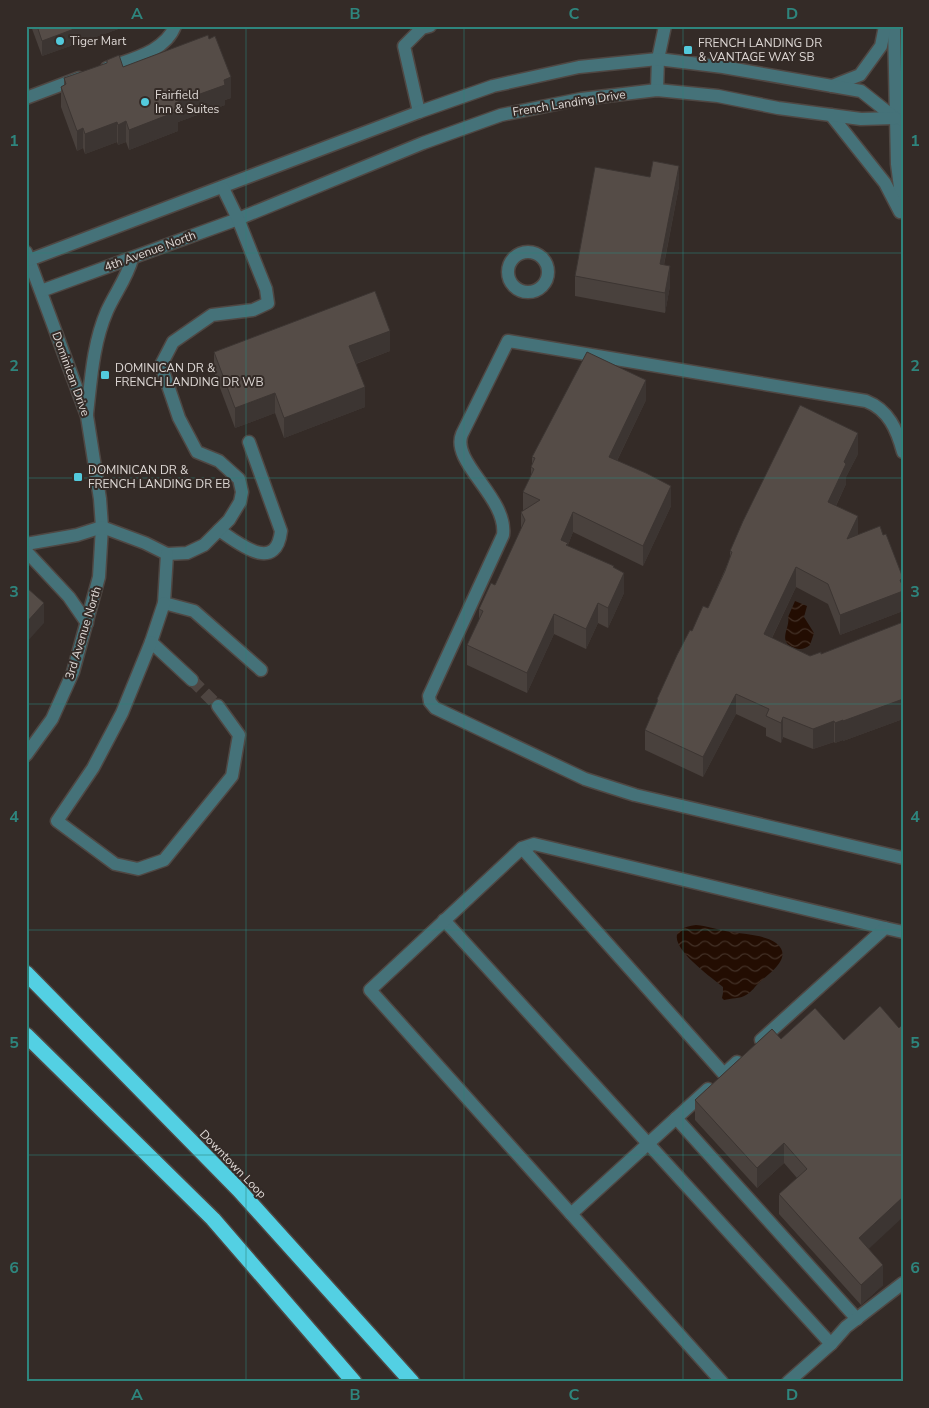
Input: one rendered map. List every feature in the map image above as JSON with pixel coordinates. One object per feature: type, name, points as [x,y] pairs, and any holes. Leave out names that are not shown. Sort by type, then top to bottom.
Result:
[{"type":"highway","name":"Downtown Loop","points":[[26,973],[239,1190],[412,1382]]},
{"type":"highway","points":[[26,1035],[213,1219],[354,1382]]},
{"type":"street","points":[[26,98],[149,52],[165,41],[175,26]]},
{"type":"street","points":[[419,112],[404,46],[422,28],[430,26]]},
{"type":"street","points":[[657,90],[658,59],[665,26]]},
{"type":"street","points":[[832,86],[860,75],[881,46],[885,26]]},
{"type":"street","points":[[894,26],[899,119],[897,164],[903,211]]},
{"type":"street","points":[[28,256],[223,188],[419,112],[503,84],[580,67],[658,59],[723,67],[861,91],[899,119]]},
{"type":"street","name":"French Landing Drive","points":[[260,210],[423,143],[501,114],[581,100],[657,90],[718,96],[778,108],[861,119],[899,119]]},
{"type":"street","points":[[831,115],[885,183],[903,217]]},
{"type":"street","points":[[26,544],[77,535],[102,527],[145,543],[167,554],[187,553],[204,544],[219,530],[229,520],[240,502],[242,492],[239,479],[219,461],[197,452],[179,418],[162,365],[173,342],[212,314],[253,310],[268,303],[266,289],[238,219],[223,188]]},
{"type":"street","name":"4th Avenue North","points":[[41,292],[260,210]]},
{"type":"street","name":"Dominican Drive","points":[[28,256],[87,416],[100,499]]},
{"type":"street","points":[[87,416],[95,348],[107,311],[128,273],[132,259]]},
{"type":"street","points":[[903,452],[890,418],[874,404],[866,401],[508,341],[462,434],[459,444],[464,457],[499,510],[504,524],[503,534],[429,696],[430,702],[435,708],[585,780],[645,797],[903,858]]},
{"type":"street","points":[[219,530],[259,554],[267,553],[280,542],[281,532],[249,442]]},
{"type":"street","name":"3rd Avenue North","points":[[26,755],[52,719],[73,672],[87,624],[99,577],[102,527],[100,499]]},
{"type":"street","points":[[26,551],[68,597],[87,624]]},
{"type":"street","points":[[167,554],[164,603],[152,642],[122,713],[93,768],[57,821],[115,864],[138,868],[164,860],[232,776],[239,735],[218,706]]},
{"type":"street","points":[[164,603],[194,611],[261,670]]},
{"type":"street","points":[[152,642],[192,680]]},
{"type":"street","points":[[722,1382],[370,990],[522,848],[534,844],[903,932]]},
{"type":"street","points":[[522,848],[724,1074]]},
{"type":"street","points":[[444,920],[831,1344]]},
{"type":"street","points":[[571,1214],[885,928]]},
{"type":"street","points":[[676,1118],[857,1319]]},
{"type":"street","points":[[788,1382],[831,1344],[846,1327],[903,1284]]},
{"type":"water","points":[[795,601],[807,606],[804,617],[814,633],[810,645],[802,649],[789,645],[785,638],[788,617]]},
{"type":"water","points":[[696,925],[772,940],[781,948],[781,959],[774,969],[748,994],[724,1000],[722,998],[723,987],[695,964],[679,944],[677,936],[682,929]]},
{"type":"building","points":[[37,26],[82,26],[42,41]]},
{"type":"building","name":"Fairfield Inn & Suites","points":[[208,35],[209,39],[215,36],[231,77],[224,80],[225,85],[175,103],[178,111],[129,130],[126,121],[118,125],[117,122],[85,134],[83,128],[77,131],[61,87],[66,84],[64,78],[107,63],[107,60],[119,55],[123,67]]},
{"type":"building","points":[[653,161],[679,166],[660,264],[670,266],[665,293],[575,276],[595,167],[650,177]]},
{"type":"building","points":[[375,291],[390,331],[349,346],[365,387],[284,418],[275,393],[235,408],[214,352]]},
{"type":"building","points":[[587,352],[646,380],[609,457],[671,486],[643,546],[573,512],[561,540],[568,543],[566,545],[614,566],[624,573],[608,608],[598,603],[586,629],[554,614],[527,673],[467,645],[483,611],[479,609],[491,583],[495,585],[525,520],[521,512],[540,500],[523,492],[534,469],[531,467],[535,458],[532,457]]},
{"type":"building","points":[[800,405],[858,433],[828,502],[858,516],[847,539],[880,526],[883,535],[886,534],[903,578],[900,580],[903,591],[840,615],[828,584],[796,567],[764,634],[810,656],[821,652],[821,654],[903,622],[903,699],[843,721],[835,723],[834,721],[813,729],[783,717],[781,723],[766,716],[769,709],[736,694],[703,757],[645,730],[677,655],[690,630],[692,631],[703,606],[708,608],[725,571],[732,552],[730,551],[743,521]]},
{"type":"building","points":[[26,587],[44,603],[26,623]]},
{"type":"building","points":[[880,1006],[899,1028],[902,1025],[903,1027],[903,1197],[859,1238],[883,1265],[861,1285],[779,1194],[807,1169],[784,1143],[757,1168],[695,1100],[772,1029],[781,1039],[815,1008],[844,1040]]},
{"type":"tunnel","points":[[192,680],[218,706]]},
{"type":"place","name":"Tiger Mart","points":[[60,41]]},
{"type":"place","name":"FRENCH LANDING DR & VANTAGE WAY SB","points":[[688,50]]},
{"type":"place","name":"Fairfield Inn & Suites","points":[[145,102]]},
{"type":"place","name":"DOMINICAN DR & FRENCH LANDING DR WB","points":[[105,375]]},
{"type":"place","name":"DOMINICAN DR & FRENCH LANDING DR EB","points":[[78,477]]}]
